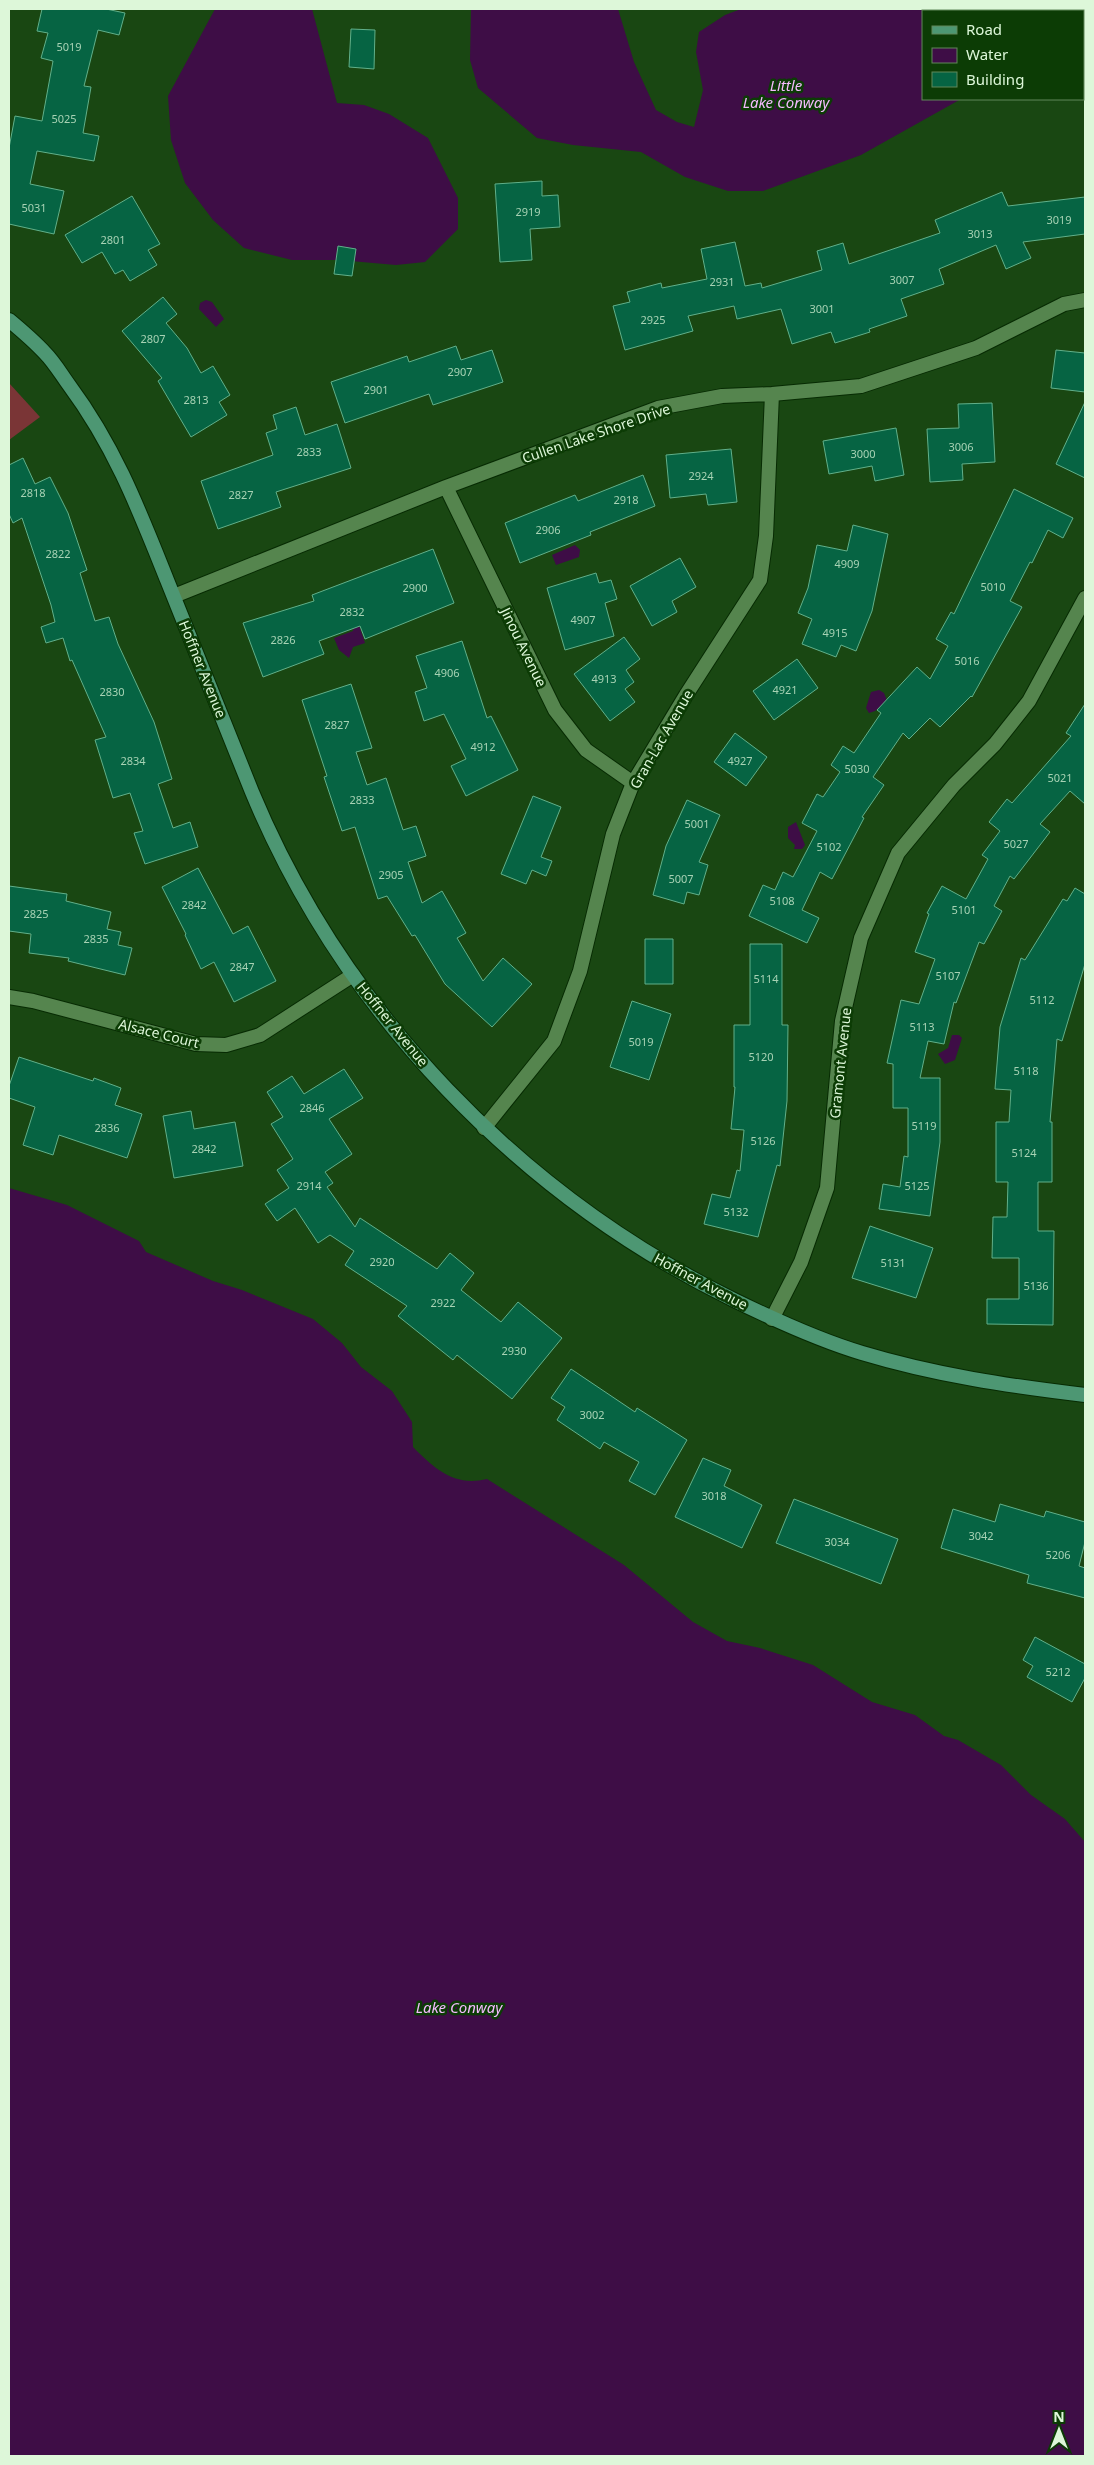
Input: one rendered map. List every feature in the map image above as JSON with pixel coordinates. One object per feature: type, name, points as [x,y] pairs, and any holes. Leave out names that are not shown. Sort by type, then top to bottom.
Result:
[{"type":"main road","name":"Hoffner Avenue","points":[[9,320],[46,353],[88,411],[122,471],[254,796],[281,856],[312,914],[353,975],[436,1078],[484,1128],[562,1195],[619,1236],[706,1286],[772,1319],[860,1353],[946,1375],[1013,1387],[1085,1395]]},
{"type":"street","name":"Cullen Lake Shore Drive","points":[[174,596],[446,488],[658,408],[722,396],[772,394],[862,386],[976,348],[1064,304],[1085,300]]},
{"type":"street","name":"Gran-Lac Avenue","points":[[484,1128],[554,1041],[580,971],[613,834],[633,783],[686,695],[760,580],[766,536],[772,394]]},
{"type":"street","name":"Jinou Avenue","points":[[446,488],[555,710],[586,750],[633,783]]},
{"type":"street","name":"Gramont Avenue","points":[[772,1319],[801,1262],[827,1188],[842,1021],[862,938],[891,870],[898,854],[954,785],[995,744],[1029,702],[1085,598]]},
{"type":"street","name":"Alsace Court","points":[[9,997],[33,1001],[196,1044],[226,1045],[260,1035],[353,975]]},
{"type":"shaded area","points":[[9,383],[40,417],[9,440]]},
{"type":"water","points":[[215,9],[312,9],[337,103],[364,105],[389,114],[428,138],[458,198],[458,229],[425,262],[396,265],[339,260],[292,260],[244,248],[213,220],[185,183],[171,140],[168,96]]},
{"type":"water","name":"Little Lake Conway","points":[[471,9],[618,9],[634,62],[656,110],[677,122],[694,127],[703,90],[696,52],[699,32],[725,15],[741,9],[1085,9],[1085,81],[1084,10],[922,10],[922,100],[959,100],[861,155],[763,191],[728,191],[685,177],[641,152],[573,145],[537,138],[478,88],[470,60]]},
{"type":"water","points":[[206,300],[212,302],[224,319],[216,327],[199,309],[200,303]]},
{"type":"water","points":[[575,545],[580,550],[579,557],[556,565],[552,555]]},
{"type":"water","points":[[359,625],[365,643],[353,647],[349,658],[339,650],[334,638],[353,631],[353,627]]},
{"type":"water","points":[[879,690],[884,693],[887,701],[875,711],[869,713],[866,708],[871,692]]},
{"type":"water","points":[[796,822],[805,845],[802,849],[794,849],[795,845],[788,838],[788,827]]},
{"type":"water","points":[[952,1035],[959,1035],[962,1038],[955,1060],[945,1064],[938,1054],[948,1048]]},
{"type":"water","name":"Lake Conway","points":[[9,1188],[67,1205],[139,1241],[146,1252],[213,1281],[242,1290],[313,1319],[342,1343],[361,1367],[392,1391],[412,1422],[413,1447],[437,1469],[455,1478],[465,1480],[487,1479],[624,1565],[693,1622],[727,1641],[760,1648],[813,1665],[872,1702],[915,1715],[944,1736],[958,1740],[1001,1765],[1031,1795],[1065,1819],[1085,1842],[1085,2456],[9,2456]]},
{"type":"building","points":[[42,9],[106,9],[125,13],[119,35],[98,30],[84,86],[91,87],[83,133],[99,136],[94,161],[37,151],[30,184],[64,191],[54,234],[9,224],[9,148],[15,116],[42,121],[53,61],[41,58],[48,33],[37,31]]},
{"type":"building","points":[[351,29],[375,30],[374,69],[349,67]]},
{"type":"building","points":[[542,181],[542,196],[558,195],[560,227],[530,229],[532,260],[500,262],[495,184]]},
{"type":"building","points":[[1002,192],[1008,206],[1085,197],[1085,234],[1023,242],[1031,258],[1006,269],[996,245],[939,269],[944,284],[901,299],[907,316],[869,329],[870,332],[835,343],[831,332],[792,344],[781,309],[737,319],[734,306],[688,316],[693,331],[625,350],[613,306],[630,302],[627,292],[661,283],[662,288],[707,279],[701,249],[735,242],[745,286],[761,283],[762,288],[822,270],[817,251],[843,243],[849,264],[940,233],[935,220]]},
{"type":"building","points":[[132,196],[160,244],[148,250],[157,265],[130,281],[123,270],[115,274],[102,252],[82,263],[65,235]]},
{"type":"building","points":[[338,246],[356,249],[352,276],[334,274]]},
{"type":"building","points":[[163,297],[177,314],[166,323],[187,348],[201,373],[213,366],[230,395],[219,402],[227,415],[191,437],[158,381],[162,378],[122,331]]},
{"type":"building","points":[[456,346],[461,360],[492,350],[503,382],[433,405],[429,394],[345,423],[331,382],[407,356],[409,362]]},
{"type":"building","points":[[1056,350],[1085,353],[1085,392],[1051,388]]},
{"type":"building","points":[[1085,402],[1085,478],[1056,464]]},
{"type":"building","points":[[992,403],[995,462],[962,464],[963,480],[930,482],[927,429],[959,428],[958,404]]},
{"type":"building","points":[[296,407],[305,435],[337,424],[351,468],[276,492],[281,507],[218,529],[201,481],[273,455],[266,433],[277,429],[273,415]]},
{"type":"building","points":[[896,428],[904,475],[875,481],[872,466],[829,474],[823,441]]},
{"type":"building","points":[[731,449],[737,502],[708,505],[706,494],[670,498],[666,455]]},
{"type":"building","points":[[23,458],[35,484],[50,477],[68,513],[87,570],[80,573],[95,621],[109,617],[118,644],[154,722],[172,779],[158,784],[173,828],[190,822],[198,847],[145,864],[134,833],[143,831],[130,793],[113,798],[95,740],[106,737],[72,660],[70,661],[63,638],[46,643],[41,627],[55,622],[51,605],[22,518],[13,523],[9,514],[9,465]]},
{"type":"building","points":[[643,475],[655,506],[590,532],[591,535],[520,563],[505,523],[575,495],[578,501]]},
{"type":"building","points":[[1014,489],[1073,518],[1063,538],[1048,530],[1010,601],[1022,607],[972,697],[940,727],[930,718],[909,739],[903,733],[873,777],[884,785],[862,817],[864,818],[832,879],[820,872],[802,910],[819,918],[807,943],[749,916],[763,885],[775,890],[783,872],[793,877],[817,831],[802,823],[817,794],[823,797],[840,772],[831,765],[843,746],[854,753],[881,713],[877,710],[917,667],[930,679],[948,646],[936,639],[951,612],[954,614]]},
{"type":"building","points":[[853,525],[888,534],[872,611],[856,651],[841,645],[836,657],[802,644],[812,619],[798,613],[808,588],[817,545],[847,551]]},
{"type":"building","points":[[433,549],[454,603],[365,639],[360,626],[319,641],[324,654],[263,677],[243,623],[314,601],[312,595]]},
{"type":"building","points":[[680,558],[696,587],[672,601],[677,612],[652,626],[630,586]]},
{"type":"building","points":[[596,573],[599,583],[611,580],[617,599],[605,603],[614,636],[565,650],[547,588]]},
{"type":"building","points":[[624,637],[640,659],[626,670],[634,682],[625,689],[635,702],[610,721],[574,674]]},
{"type":"building","points":[[462,641],[487,718],[491,716],[518,770],[466,796],[451,766],[466,759],[444,714],[424,721],[415,692],[427,688],[416,656]]},
{"type":"building","points":[[797,659],[818,688],[774,720],[753,691]]},
{"type":"building","points":[[351,684],[372,748],[356,752],[367,785],[386,778],[403,830],[416,826],[426,856],[408,862],[422,903],[442,891],[466,933],[457,938],[483,981],[503,958],[532,984],[492,1027],[445,984],[415,935],[412,936],[387,896],[378,899],[355,827],[342,831],[324,777],[327,776],[302,700]]},
{"type":"building","points":[[1085,704],[1085,804],[1070,791],[1040,824],[1050,832],[1014,879],[1010,876],[994,906],[1002,911],[984,944],[979,942],[956,1003],[954,1002],[944,1044],[928,1041],[920,1078],[940,1078],[940,1142],[930,1216],[879,1209],[883,1184],[900,1187],[904,1156],[908,1157],[908,1108],[893,1108],[893,1064],[887,1063],[901,1000],[919,1004],[935,959],[915,952],[929,914],[927,913],[942,886],[966,899],[988,859],[982,855],[1000,831],[989,822],[1007,799],[1012,803],[1071,736],[1066,733]]},
{"type":"building","points":[[735,733],[767,757],[746,786],[714,762]]},
{"type":"building","points":[[533,796],[561,807],[541,857],[552,861],[546,876],[532,870],[526,884],[501,874]]},
{"type":"building","points":[[687,800],[720,815],[699,862],[708,865],[699,895],[687,892],[684,904],[653,895],[666,846]]},
{"type":"building","points":[[198,868],[233,934],[248,926],[276,981],[234,1002],[214,962],[201,969],[162,887]]},
{"type":"building","points":[[9,886],[67,894],[66,901],[111,912],[107,929],[121,932],[118,945],[132,948],[125,975],[68,961],[69,958],[29,953],[31,934],[9,931]]},
{"type":"building","points":[[1075,888],[1085,894],[1085,964],[1062,1041],[1057,1039],[1050,1122],[1052,1122],[1052,1182],[1038,1182],[1038,1231],[1054,1231],[1053,1325],[987,1324],[987,1299],[1019,1299],[1019,1258],[992,1258],[993,1217],[1007,1217],[1008,1182],[996,1182],[996,1122],[1009,1122],[1011,1090],[995,1089],[1000,1027],[1021,958],[1025,960],[1063,899],[1067,901]]},
{"type":"building","points":[[645,939],[673,939],[673,984],[645,984]]},
{"type":"building","points":[[750,944],[782,944],[782,1025],[788,1025],[787,1101],[780,1166],[777,1165],[758,1237],[704,1224],[712,1194],[730,1198],[737,1170],[740,1171],[744,1130],[731,1129],[735,1087],[734,1025],[750,1025]]},
{"type":"building","points":[[632,1001],[671,1014],[649,1080],[610,1067]]},
{"type":"building","points":[[19,1057],[93,1081],[94,1078],[121,1088],[115,1105],[142,1114],[127,1158],[59,1135],[53,1155],[23,1145],[35,1107],[9,1098],[9,1086]]},
{"type":"building","points":[[344,1069],[363,1098],[329,1119],[352,1154],[325,1172],[333,1183],[327,1187],[355,1227],[360,1218],[437,1269],[450,1253],[474,1273],[461,1290],[501,1322],[518,1302],[562,1338],[512,1399],[457,1355],[453,1360],[398,1316],[407,1306],[345,1265],[354,1251],[330,1235],[318,1243],[295,1208],[277,1221],[265,1204],[289,1188],[277,1170],[293,1159],[271,1124],[283,1117],[267,1092],[292,1076],[304,1094]]},
{"type":"building","points":[[191,1111],[194,1129],[235,1122],[243,1166],[174,1178],[163,1116]]},
{"type":"building","points":[[870,1226],[933,1248],[916,1298],[852,1278]]},
{"type":"building","points":[[571,1369],[635,1412],[637,1408],[687,1440],[655,1495],[629,1481],[639,1462],[604,1442],[600,1449],[557,1420],[565,1407],[551,1398]]},
{"type":"building","points":[[703,1458],[731,1470],[724,1486],[762,1505],[742,1548],[675,1517]]},
{"type":"building","points":[[794,1499],[898,1539],[881,1584],[776,1543]]},
{"type":"building","points":[[1000,1504],[1044,1517],[1046,1511],[1085,1522],[1085,1542],[1079,1566],[1085,1568],[1085,1598],[1027,1583],[1029,1575],[941,1548],[953,1509],[995,1522]]},
{"type":"building","points":[[1035,1637],[1085,1664],[1085,1678],[1072,1702],[1027,1677],[1033,1666],[1023,1660]]}]
